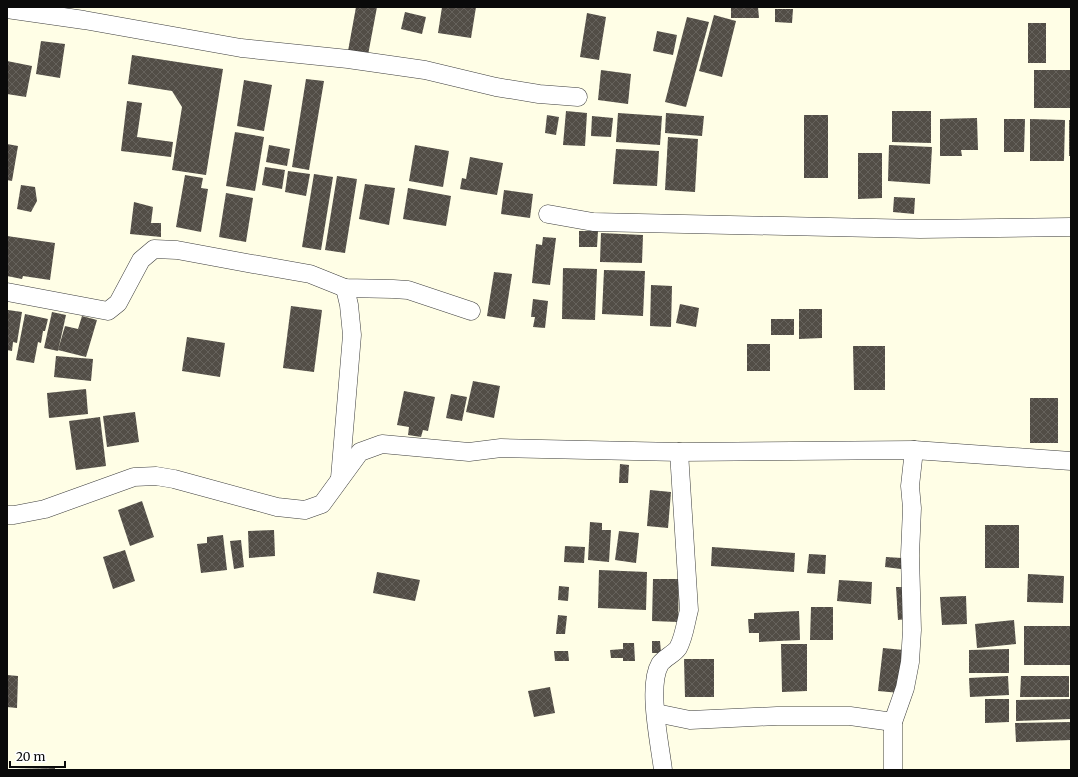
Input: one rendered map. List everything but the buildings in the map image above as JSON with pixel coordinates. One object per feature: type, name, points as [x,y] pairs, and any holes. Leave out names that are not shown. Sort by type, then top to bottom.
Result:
[{"type":"street","points":[[7,9],[84,20],[241,48],[348,59],[425,70],[496,87],[539,94],[578,98]]},
{"type":"street","points":[[548,214],[593,222],[920,229],[1071,227]]},
{"type":"street","points":[[7,292],[108,311],[118,303],[141,260],[154,249],[177,250],[310,274],[345,288],[408,290],[471,312]]},
{"type":"street","points":[[340,478],[352,335],[349,305],[345,288]]},
{"type":"street","points":[[7,514],[14,515],[45,509],[134,477],[156,476],[174,479],[277,507],[305,510],[322,504],[360,452],[382,444],[469,452],[502,448],[679,452],[914,450],[1071,461]]},
{"type":"street","points":[[893,770],[893,722],[905,688],[910,662],[912,630],[910,555],[912,508],[910,486],[914,450]]},
{"type":"street","points":[[663,770],[654,685],[660,664],[678,648],[689,610],[679,452]]},
{"type":"street","points":[[656,713],[690,720],[777,716],[850,716],[893,722]]}]
